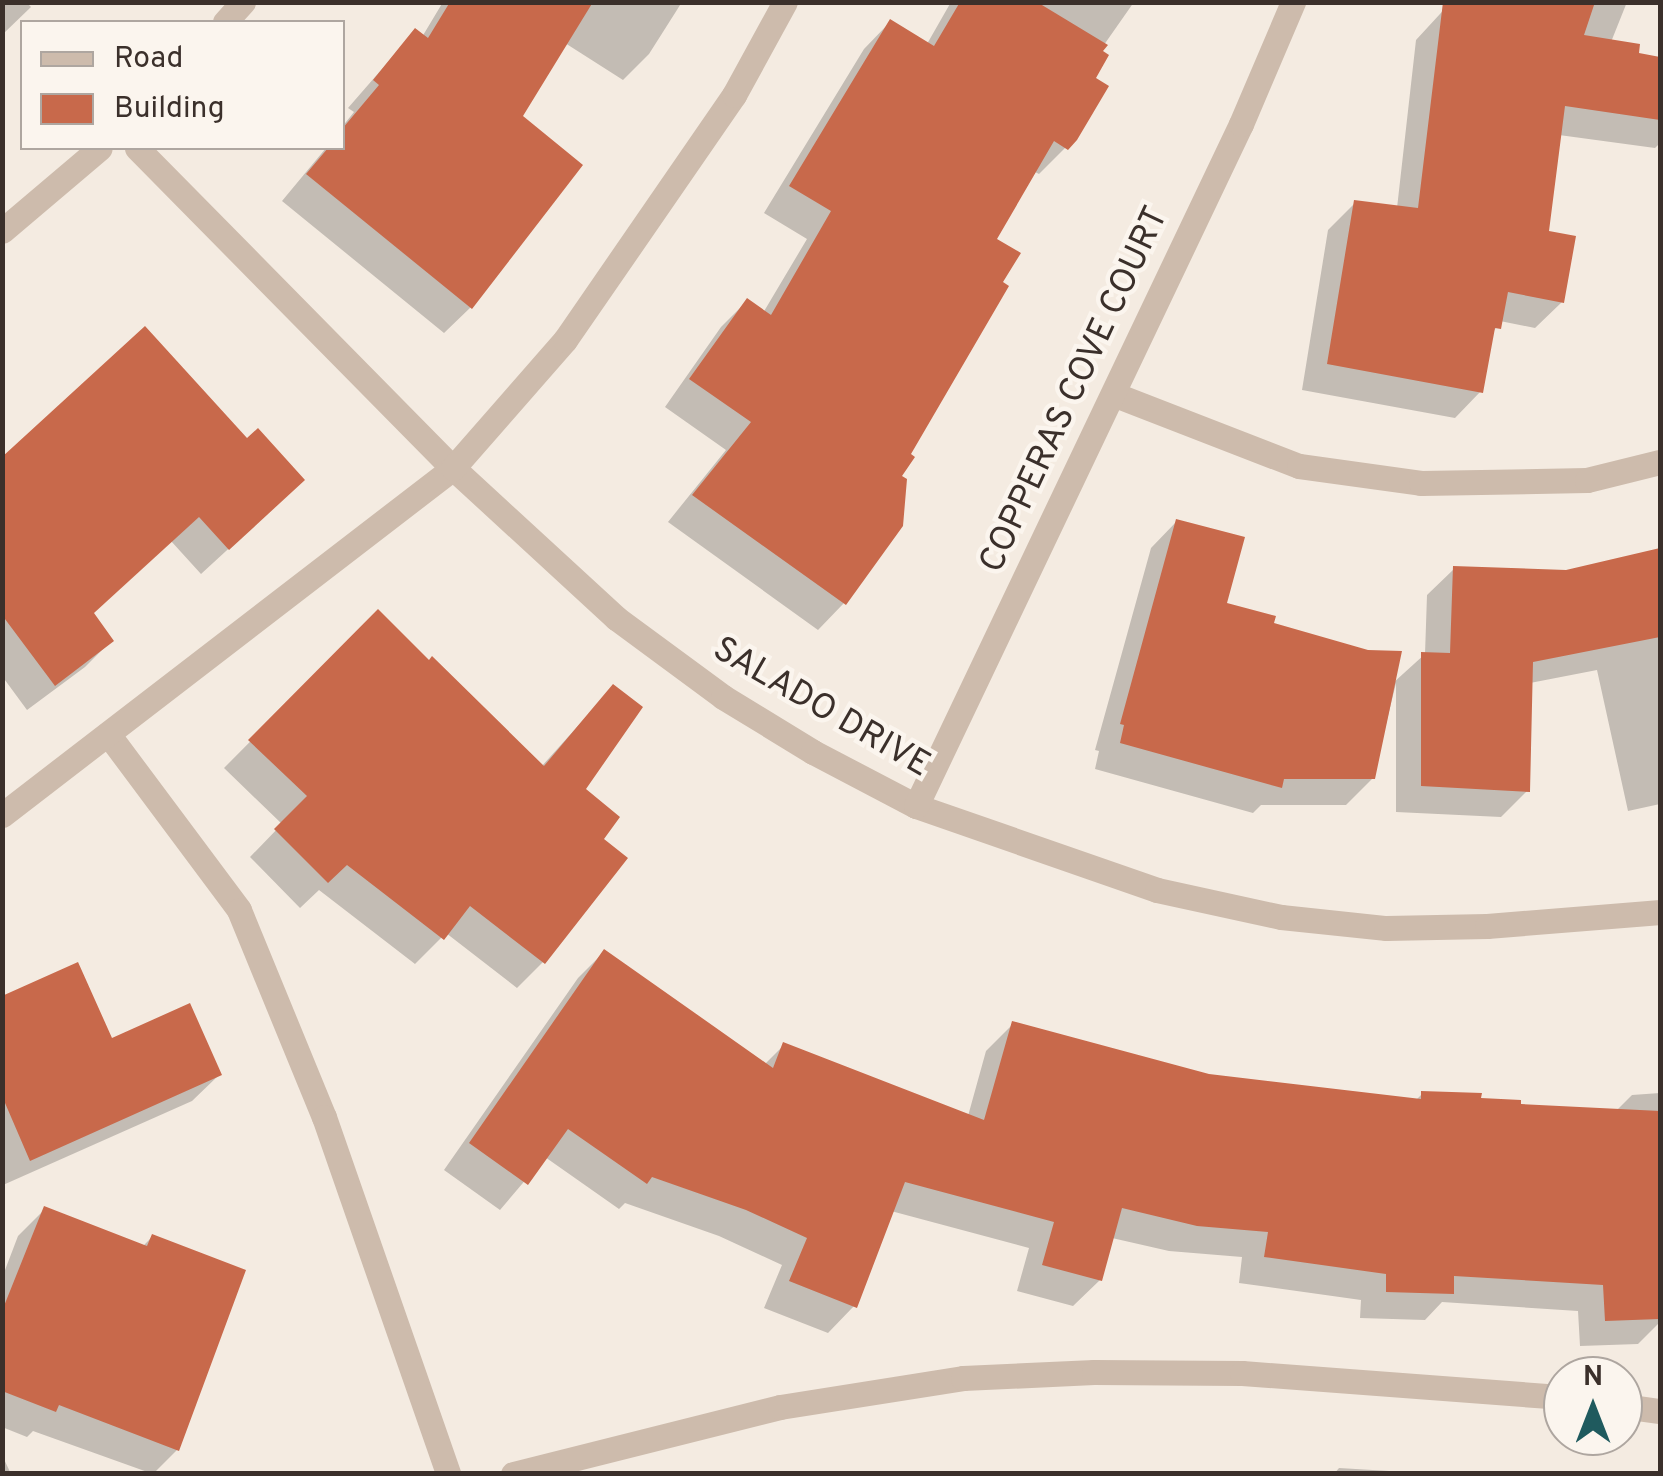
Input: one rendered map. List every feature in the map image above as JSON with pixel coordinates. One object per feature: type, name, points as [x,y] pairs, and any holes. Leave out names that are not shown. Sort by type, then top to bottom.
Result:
[{"type":"street","points":[[2,815],[453,468],[564,340],[734,96],[785,2]]},
{"type":"street","name":"COPPERAS COVE COURT","points":[[916,806],[1113,394],[1293,2]]},
{"type":"street","points":[[2,230],[98,150]]},
{"type":"street","name":"SALADO DRIVE","points":[[140,150],[453,468],[616,618],[707,686],[813,752],[916,806],[1157,890],[1280,916],[1386,928],[1470,927],[1660,912]]},
{"type":"street","points":[[1113,394],[1299,466],[1421,483],[1586,480],[1660,462]]},
{"type":"street","points":[[108,734],[239,910],[324,1116],[448,1474]]},
{"type":"street","points":[[513,1474],[780,1407],[962,1378],[1094,1372],[1242,1373],[1543,1396]]},
{"type":"building","points":[[450,2],[593,2],[523,116],[583,165],[472,309],[306,174],[326,150],[345,150],[345,125],[379,85],[373,80],[415,28],[428,38]]},
{"type":"building","points":[[960,2],[1037,2],[1108,45],[1103,51],[1109,55],[1096,78],[1109,86],[1068,150],[1054,141],[997,239],[1021,253],[1003,282],[1009,286],[911,454],[915,457],[902,476],[907,479],[903,526],[846,605],[692,495],[751,422],[689,379],[747,298],[771,315],[831,211],[789,186],[890,19],[934,46]]},
{"type":"building","points":[[1443,2],[1595,2],[1584,35],[1640,44],[1639,53],[1660,57],[1660,120],[1565,106],[1549,231],[1576,236],[1564,303],[1508,292],[1501,329],[1495,328],[1483,393],[1327,364],[1354,200],[1418,208]]},
{"type":"building","points":[[145,326],[247,438],[258,428],[305,480],[229,550],[199,517],[94,613],[114,641],[55,686],[2,615],[2,457]]},
{"type":"building","points":[[1176,519],[1245,537],[1227,603],[1276,616],[1274,623],[1368,650],[1402,651],[1375,779],[1284,779],[1282,788],[1120,743],[1124,725],[1120,724]]},
{"type":"building","points":[[1660,548],[1660,637],[1533,662],[1530,792],[1421,786],[1421,652],[1450,653],[1453,566],[1566,570]]},
{"type":"building","points":[[378,609],[544,766],[613,684],[643,707],[586,789],[620,817],[604,839],[628,858],[545,964],[470,906],[444,940],[347,865],[328,883],[274,829],[307,796],[248,740]]},
{"type":"building","points":[[604,949],[773,1068],[783,1042],[984,1120],[1012,1021],[1209,1074],[1421,1099],[1421,1091],[1482,1093],[1481,1098],[1521,1100],[1521,1104],[1660,1111],[1660,1319],[1605,1321],[1603,1285],[1454,1276],[1454,1294],[1386,1292],[1386,1274],[1264,1257],[1268,1232],[1197,1226],[1122,1208],[1102,1281],[1042,1265],[1054,1222],[905,1182],[857,1308],[789,1281],[807,1238],[746,1210],[652,1177],[647,1184],[568,1129],[528,1185],[469,1143]]},
{"type":"building","points":[[78,962],[112,1038],[190,1003],[222,1075],[30,1161],[2,1096],[2,996]]},
{"type":"building","points":[[44,1206],[147,1246],[152,1234],[246,1270],[179,1451],[59,1405],[56,1412],[2,1391],[2,1311]]}]
